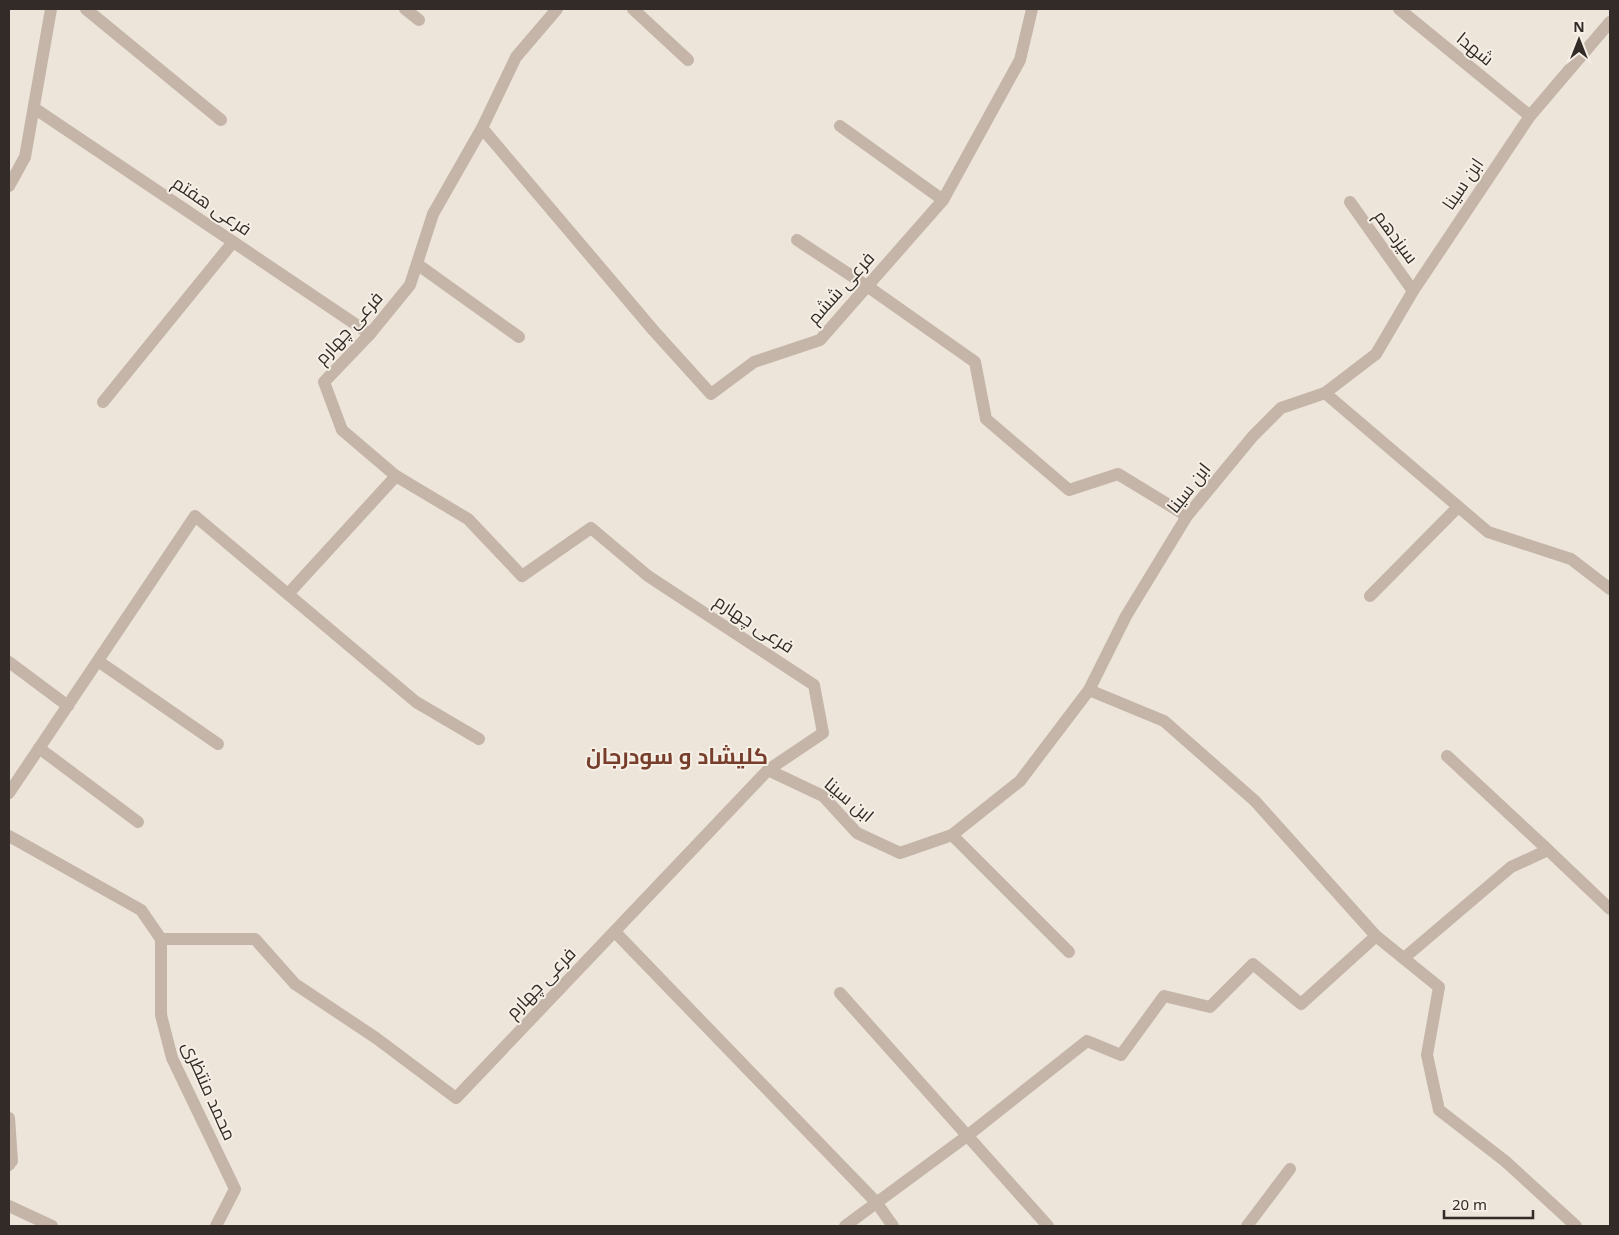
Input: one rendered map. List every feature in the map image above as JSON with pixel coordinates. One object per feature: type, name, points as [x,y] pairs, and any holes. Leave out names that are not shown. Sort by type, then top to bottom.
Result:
[{"type":"street","points":[[9,186],[25,157],[51,9]]},
{"type":"street","points":[[86,9],[221,120]]},
{"type":"street","points":[[405,9],[419,20]]},
{"type":"street","name":"فرعی چهارم","points":[[161,938],[255,938],[295,984],[376,1038],[456,1098],[768,770],[823,733],[814,684],[648,576],[591,528],[522,576],[468,519],[396,476],[342,430],[324,382],[370,334],[410,285],[433,214],[482,128],[516,57],[557,9]]},
{"type":"street","points":[[633,9],[688,60]]},
{"type":"street","name":"فرعی ششم","points":[[482,128],[654,331],[711,394],[754,362],[820,340],[943,200],[1020,60],[1032,9]]},
{"type":"street","name":"شهدا","points":[[1399,9],[1530,116]]},
{"type":"street","name":"ابن سینا","points":[[768,770],[823,796],[857,833],[900,853],[952,835],[1020,781],[1089,690],[1126,616],[1187,516],[1253,436],[1281,408],[1325,393],[1376,354],[1413,291],[1530,116],[1607,31]]},
{"type":"street","name":"فرعی هفتم","points":[[34,108],[370,334]]},
{"type":"street","points":[[840,126],[943,200]]},
{"type":"street","name":"سیزدهم","points":[[1350,202],[1413,291]]},
{"type":"street","points":[[797,240],[867,286],[974,362],[986,419],[1069,490],[1118,474],[1187,516]]},
{"type":"street","points":[[104,402],[233,242]]},
{"type":"street","points":[[417,264],[519,337]]},
{"type":"street","points":[[1325,393],[1488,532],[1570,559],[1610,588]]},
{"type":"street","points":[[288,594],[396,476]]},
{"type":"street","points":[[1370,596],[1458,507]]},
{"type":"street","points":[[9,793],[196,516],[416,702],[479,739]]},
{"type":"street","points":[[98,661],[218,744]]},
{"type":"street","points":[[9,662],[68,706]]},
{"type":"street","points":[[1089,690],[1164,721],[1256,802],[1376,936],[1439,987],[1427,1055],[1439,1110],[1505,1161],[1576,1226]]},
{"type":"street","points":[[39,748],[138,822]]},
{"type":"street","points":[[1447,756],[1610,909]]},
{"type":"street","points":[[952,835],[1069,952]]},
{"type":"street","points":[[9,836],[141,910],[161,938]]},
{"type":"street","points":[[1404,958],[1511,867],[1548,850]]},
{"type":"street","points":[[614,932],[876,1202],[893,1226]]},
{"type":"street","points":[[845,1226],[967,1136],[1086,1041],[1121,1055],[1164,996],[1210,1007],[1253,964],[1301,1004],[1376,936]]},
{"type":"street","name":"محمد منتظری","points":[[161,938],[161,1015],[172,1058],[235,1189],[216,1226]]},
{"type":"street","points":[[840,993],[1048,1226]]},
{"type":"street","points":[[9,1118],[12,1161],[9,1165]]},
{"type":"street","points":[[1247,1226],[1290,1170]]},
{"type":"street","points":[[9,1206],[52,1226]]},
{"type":"district","name":"کلیشاد و سودرجان","points":[[677,756]]}]
